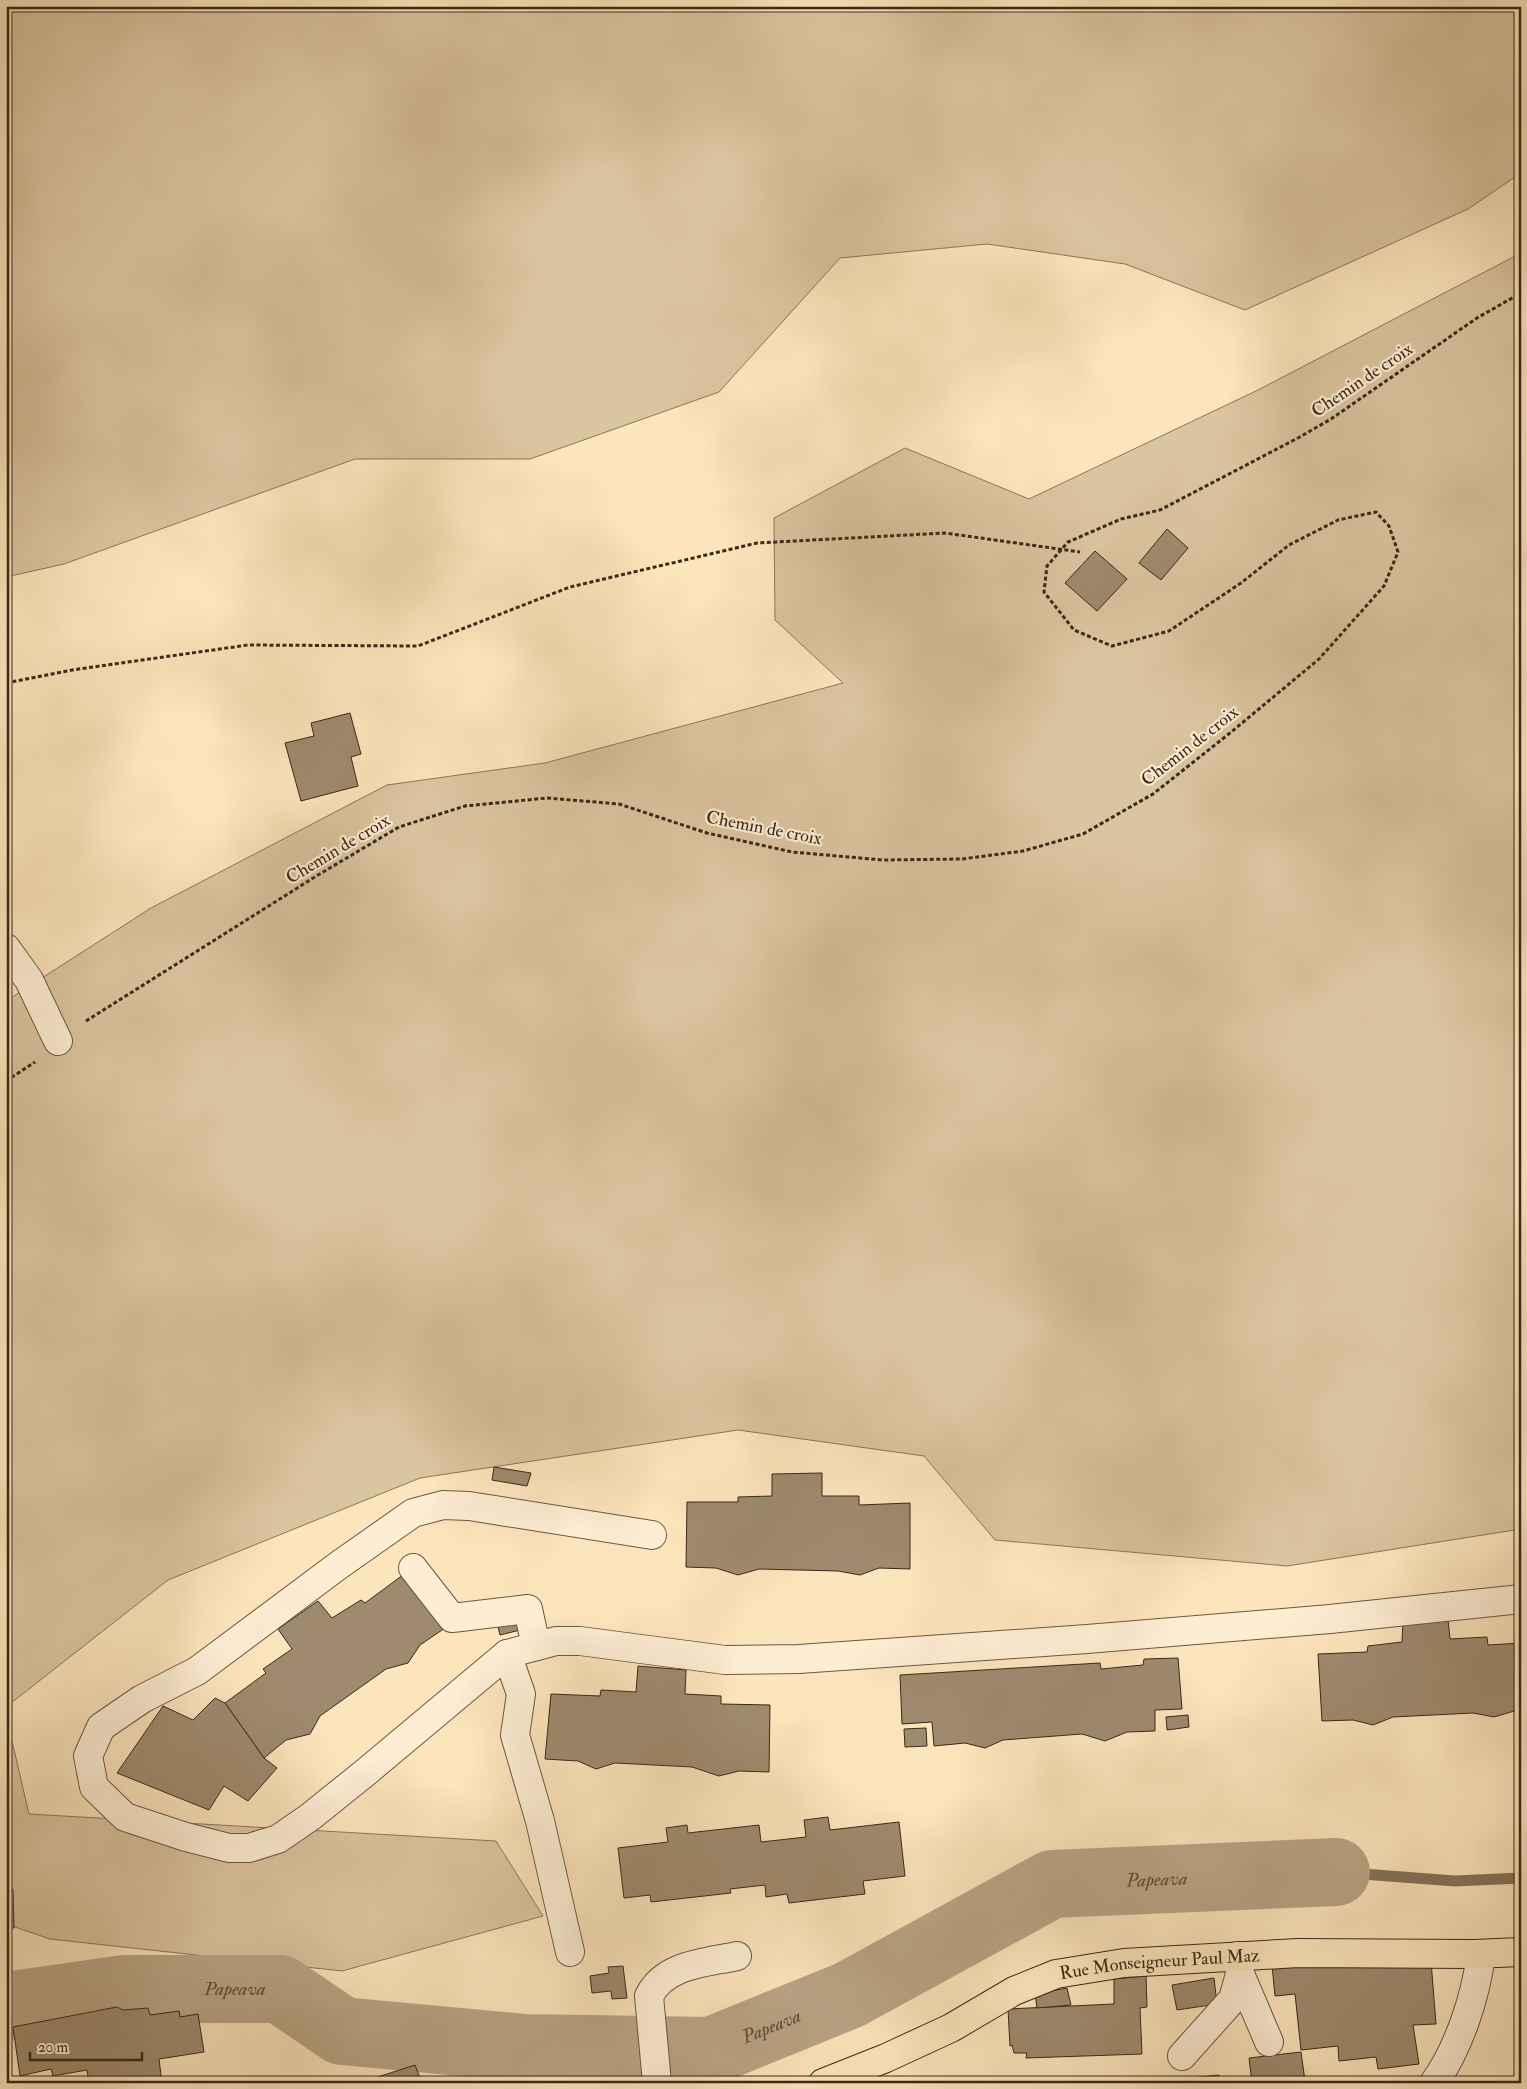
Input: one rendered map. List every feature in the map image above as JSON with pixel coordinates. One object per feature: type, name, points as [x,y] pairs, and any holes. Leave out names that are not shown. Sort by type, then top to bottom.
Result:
[{"type":"main road","name":"Rue Monseigneur Paul Maz","points":[[823,2083],[886,2058],[951,2028],[1014,1991],[1056,1974],[1124,1963],[1239,1965],[1298,1953],[1480,1954],[1521,1952]]},
{"type":"street","points":[[6,948],[29,980],[58,1041]]},
{"type":"street","points":[[652,1535],[469,1506],[443,1505],[413,1514],[339,1565],[197,1671],[142,1699],[101,1727],[88,1756],[94,1787],[125,1817],[186,1837],[229,1848],[249,1848],[278,1839],[310,1817],[366,1772],[507,1654],[556,1641],[580,1640],[725,1660],[798,1659],[1088,1639],[1330,1619],[1521,1599]]},
{"type":"street","points":[[413,1568],[452,1618],[528,1608],[536,1646]]},
{"type":"street","points":[[507,1654],[521,1694],[515,1736],[540,1821],[570,1952]]},
{"type":"street","points":[[1434,2083],[1444,2069],[1460,2038],[1479,1968],[1480,1954]]},
{"type":"street","points":[[657,2077],[649,1996],[655,1984],[681,1968],[737,1956]]},
{"type":"street","points":[[1239,1965],[1269,2042]]},
{"type":"street","points":[[1182,2056],[1233,1999],[1239,1965]]},
{"type":"path","name":"Chemin de croix","points":[[6,1081],[43,1056],[58,1041],[76,1028],[198,953],[318,875],[399,827],[465,806],[547,798],[619,804],[707,832],[792,852],[883,860],[962,859],[1022,851],[1083,834],[1153,794],[1319,659],[1384,586],[1398,552],[1390,526],[1376,512],[1338,520],[1289,545],[1241,583],[1170,632],[1112,646],[1074,630],[1044,592],[1047,566],[1068,542],[1121,519],[1160,510],[1331,419],[1477,318],[1521,293]]},
{"type":"path","points":[[6,683],[72,670],[248,645],[418,646],[570,588],[757,543],[945,532],[1080,552]]},
{"type":"shaded area","points":[[6,6],[1521,6],[1521,173],[1468,209],[1245,310],[1125,264],[987,244],[840,258],[719,392],[530,459],[355,459],[64,564],[6,577]]},
{"type":"shaded area","points":[[1521,253],[1521,1529],[1287,1566],[995,1540],[924,1456],[738,1430],[420,1478],[168,1580],[6,1707],[6,1001],[151,908],[387,785],[545,763],[843,683],[775,620],[774,518],[905,448],[1029,499],[1258,390]]},
{"type":"shaded area","points":[[6,1715],[29,1814],[496,1841],[543,1916],[342,1971],[50,1939],[6,1924]]},
{"type":"building","points":[[1167,529],[1188,548],[1161,580],[1139,563]]},
{"type":"building","points":[[1095,551],[1127,579],[1097,611],[1065,583]]},
{"type":"building","points":[[350,713],[361,754],[351,757],[358,786],[301,801],[285,743],[314,736],[311,723]]},
{"type":"building","points":[[494,1467],[531,1473],[527,1486],[492,1480]]},
{"type":"building","points":[[822,1473],[822,1496],[859,1496],[859,1505],[910,1503],[910,1569],[879,1568],[860,1575],[838,1571],[759,1569],[738,1575],[716,1568],[686,1567],[687,1502],[738,1502],[738,1497],[772,1496],[772,1474]]},
{"type":"building","points":[[403,1575],[445,1628],[420,1645],[408,1663],[386,1669],[320,1716],[310,1734],[286,1740],[264,1758],[225,1703],[266,1673],[263,1669],[292,1649],[278,1629],[318,1601],[332,1618],[361,1600],[365,1603]]},
{"type":"building","points":[[516,1613],[520,1630],[500,1635],[496,1619]]},
{"type":"building","points":[[1448,1619],[1450,1639],[1487,1637],[1488,1645],[1521,1643],[1521,1709],[1494,1717],[1473,1713],[1393,1717],[1373,1725],[1353,1720],[1322,1721],[1318,1654],[1367,1652],[1368,1646],[1402,1642],[1403,1621]]},
{"type":"building","points":[[1178,1658],[1182,1709],[1155,1710],[1155,1731],[1127,1732],[1105,1741],[1082,1734],[1003,1740],[985,1748],[965,1743],[934,1746],[932,1722],[902,1724],[900,1675],[1100,1663],[1101,1669],[1143,1665],[1144,1659]]},
{"type":"building","points":[[638,1666],[686,1670],[685,1694],[721,1696],[721,1704],[770,1705],[769,1772],[739,1771],[719,1776],[692,1767],[615,1763],[596,1769],[578,1761],[545,1759],[551,1694],[600,1696],[601,1690],[636,1692]]},
{"type":"building","points":[[215,1698],[225,1703],[264,1758],[277,1768],[248,1801],[224,1786],[209,1810],[117,1773],[163,1706],[193,1720]]},
{"type":"building","points":[[1188,1715],[1189,1727],[1167,1730],[1166,1717]]},
{"type":"building","points":[[926,1728],[927,1746],[905,1747],[904,1729]]},
{"type":"building","points":[[828,1817],[830,1830],[899,1822],[905,1876],[863,1881],[865,1894],[789,1903],[787,1894],[766,1897],[765,1885],[730,1889],[731,1893],[651,1902],[650,1895],[624,1898],[618,1848],[668,1842],[666,1828],[687,1825],[688,1833],[759,1825],[761,1842],[806,1837],[804,1820]]},
{"type":"building","points":[[6,1889],[13,1889],[14,1928],[6,1928]]},
{"type":"building","points":[[1431,1961],[1436,2024],[1413,2025],[1419,2064],[1378,2069],[1376,2057],[1339,2061],[1338,2046],[1301,2050],[1295,1994],[1275,1996],[1272,1965]]},
{"type":"building","points":[[623,1966],[627,1998],[612,1999],[611,1991],[592,1993],[590,1976],[609,1973],[608,1967]]},
{"type":"building","points":[[1146,1976],[1147,2007],[1140,2008],[1142,2054],[1026,2058],[1027,2053],[1014,2053],[1012,2045],[1010,2046],[1008,2009],[1114,2004],[1114,1979]]},
{"type":"building","points":[[1214,1978],[1217,2004],[1177,2010],[1172,1985]]},
{"type":"building","points":[[1067,1988],[1071,2005],[1037,2008],[1035,1994]]},
{"type":"building","points":[[117,2007],[123,2010],[148,2008],[150,2015],[179,2011],[180,2017],[198,2014],[204,2052],[159,2059],[162,2083],[89,2083],[87,2070],[53,2076],[51,2069],[20,2076],[13,2027]]},
{"type":"building","points":[[1301,2052],[1305,2081],[1335,2077],[1336,2083],[1252,2083],[1249,2058]]},
{"type":"building","points":[[415,2065],[422,2083],[359,2083]]},
{"type":"building","points":[[1219,2075],[1219,2083],[1146,2083],[1146,2082]]},
{"type":"waterway","name":"Papeava","points":[[1336,1872],[1455,1881],[1521,1878]]},
{"type":"waterway","name":"Papeava","points":[[6,2006],[125,1989],[280,1989],[342,2031],[525,2048],[711,2051],[849,1995],[1052,1884],[1336,1872]]}]
